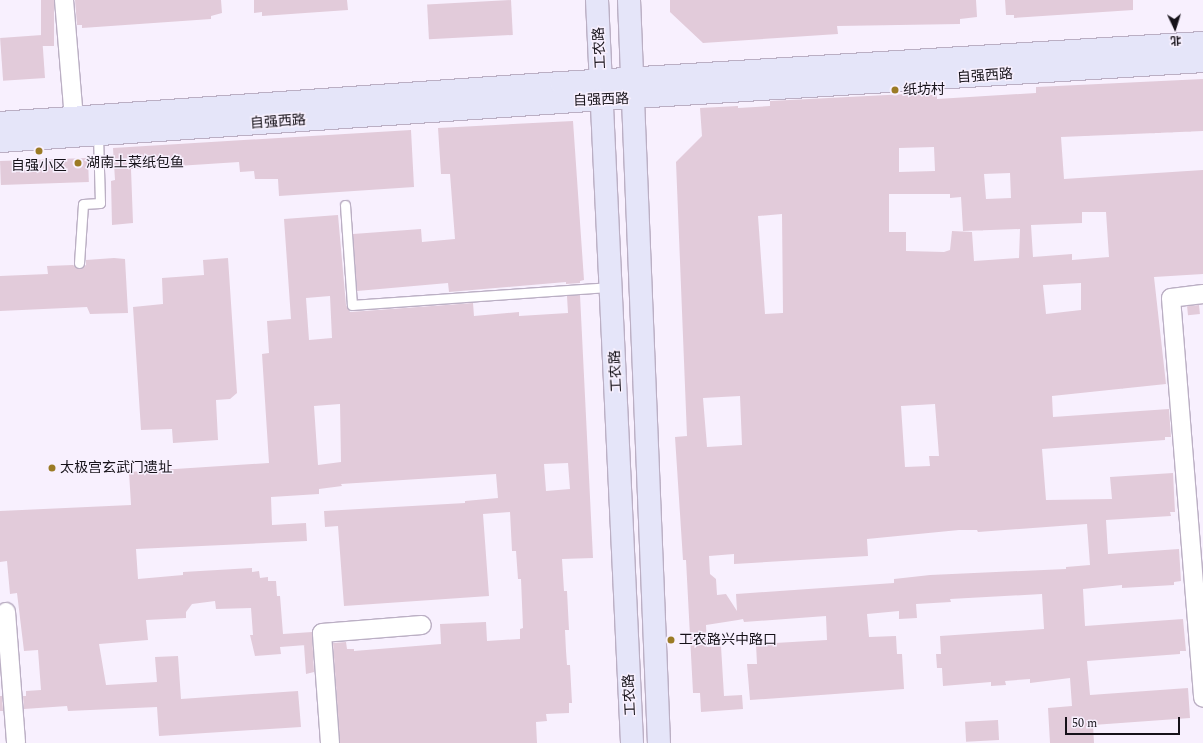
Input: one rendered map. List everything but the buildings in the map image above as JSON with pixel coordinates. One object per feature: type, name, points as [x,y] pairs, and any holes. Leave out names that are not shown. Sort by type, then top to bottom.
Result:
[{"type":"main road","name":"工农路","points":[[597,0],[612,287],[632,743]]},
{"type":"main road","name":"工农路","points":[[629,0],[631,89],[659,743]]},
{"type":"main road","name":"自强西路","points":[[631,89],[1203,43]]},
{"type":"main road","name":"自强西路","points":[[0,141],[74,127],[602,90],[1203,61]]},
{"type":"main road","name":"自强西路","points":[[0,123],[74,127],[98,134],[602,90]]},
{"type":"street","points":[[64,0],[74,127]]},
{"type":"street","points":[[1203,294],[1171,298],[1203,698]]},
{"type":"street","points":[[6,612],[16,743]]},
{"type":"street","points":[[330,743],[322,633],[422,626]]},
{"type":"lane","points":[[79,263],[83,204],[100,203],[98,134]]},
{"type":"lane","points":[[345,205],[352,305],[612,287]]},
{"type":"place","name":"纸坊村","points":[[895,90]]},
{"type":"place","name":"自强小区","points":[[39,151]]},
{"type":"place","name":"湖南土菜纸包鱼","points":[[78,163]]},
{"type":"place","name":"太极宫玄武门遗址","points":[[52,468]]},
{"type":"place","name":"工农路兴中路口","points":[[671,640]]}]
